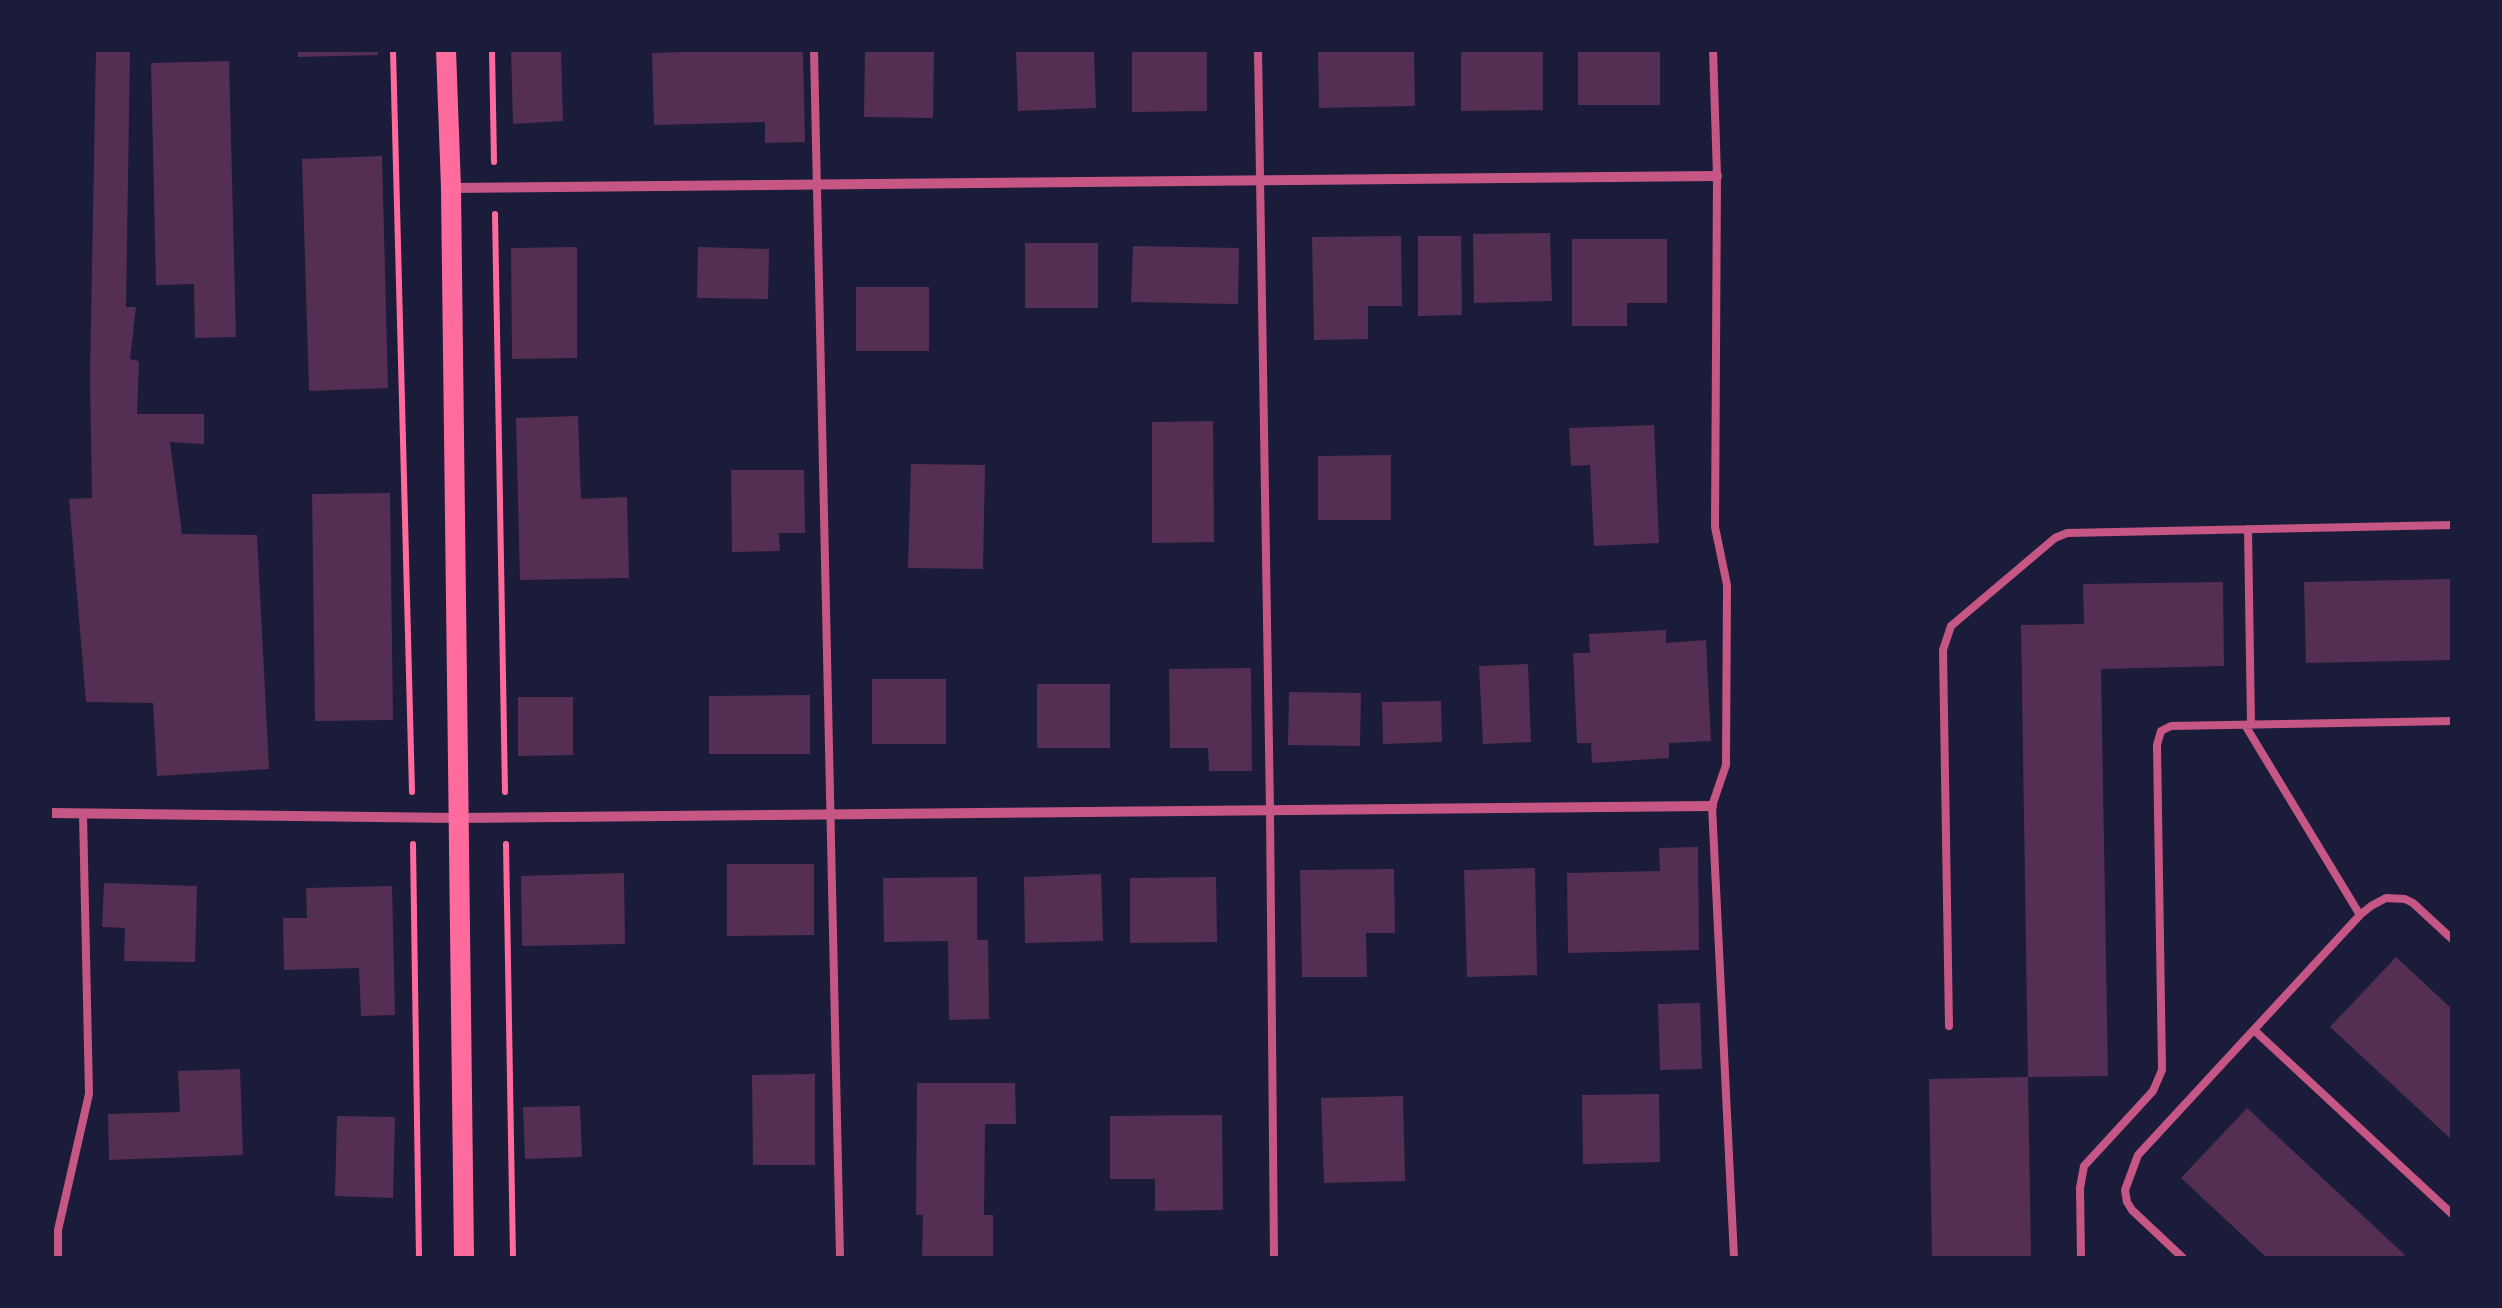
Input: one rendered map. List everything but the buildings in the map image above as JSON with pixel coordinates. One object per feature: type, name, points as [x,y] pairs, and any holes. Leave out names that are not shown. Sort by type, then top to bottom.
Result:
[{"type":"main road","points":[[446,50],[464,1258]]},
{"type":"street","points":[[451,188],[1717,176]]},
{"type":"street","points":[[50,813],[457,818],[1712,806]]},
{"type":"lane","points":[[814,50],[840,1258]]},
{"type":"lane","points":[[1258,50],[1274,1258]]},
{"type":"lane","points":[[1714,50],[1715,527],[1727,602],[1726,765],[1712,806],[1734,1258]]},
{"type":"lane","points":[[1949,1026],[1943,650],[1951,626],[2055,538],[2068,533],[2452,525]]},
{"type":"lane","points":[[2248,529],[2248,724],[2360,915]]},
{"type":"lane","points":[[2082,1258],[2080,1188],[2084,1166],[2154,1091],[2162,1070],[2158,735],[2171,726],[2452,721]]},
{"type":"lane","points":[[58,1258],[58,1230],[89,1094],[82,814]]},
{"type":"lane","points":[[2183,1258],[2127,1202],[2124,1190],[2138,1155],[2360,915],[2386,898],[2405,899],[2452,939]]},
{"type":"lane","points":[[2254,1030],[2452,1214]]},
{"type":"path","points":[[393,50],[413,817],[419,1258]]},
{"type":"path","points":[[492,50],[513,1258]]}]
